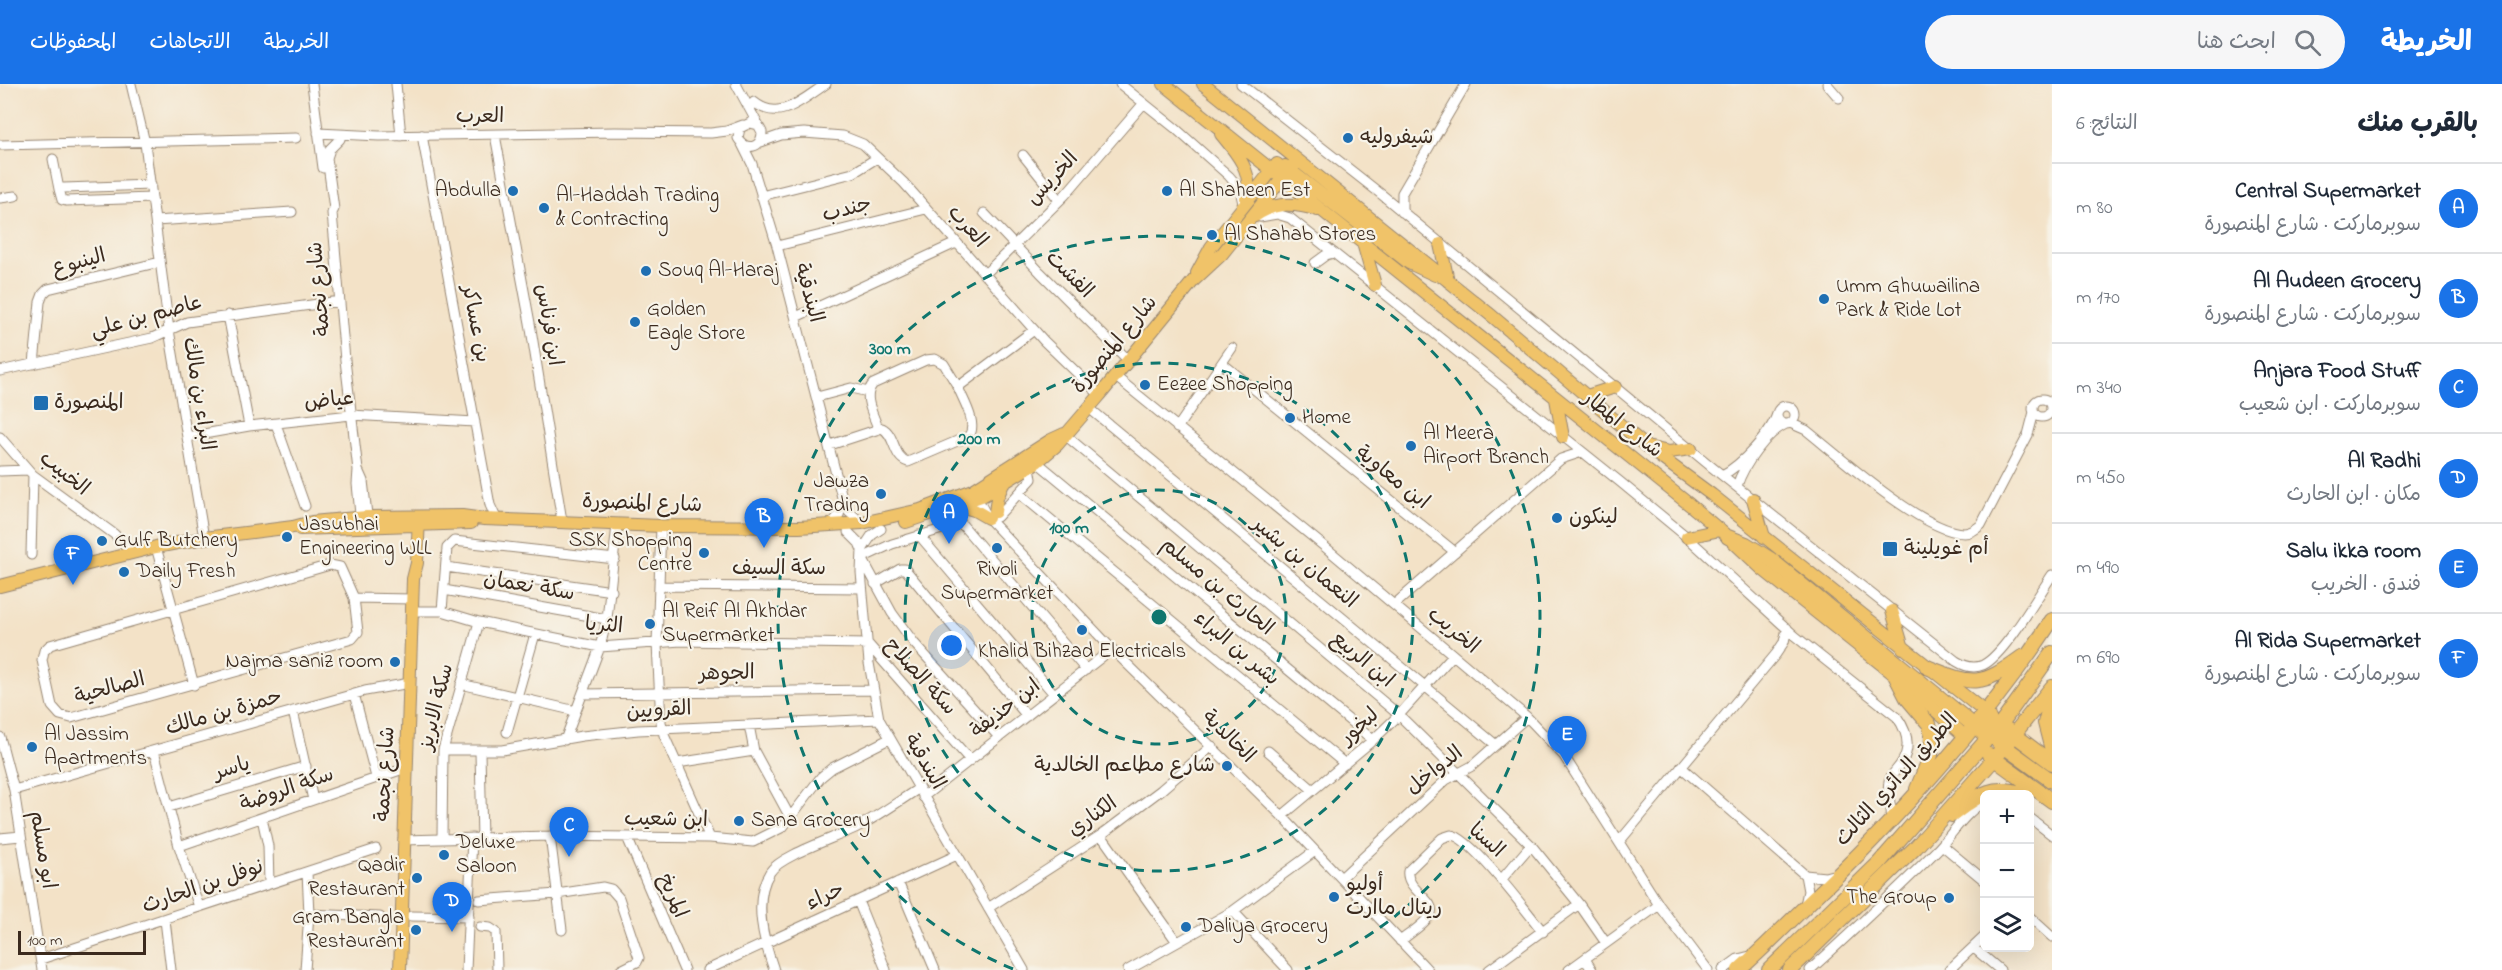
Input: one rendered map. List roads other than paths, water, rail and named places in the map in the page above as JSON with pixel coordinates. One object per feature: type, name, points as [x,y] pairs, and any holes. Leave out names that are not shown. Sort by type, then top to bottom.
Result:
[{"type":"highway","points":[[1724,533],[1746,544],[1776,564],[1970,732],[2004,746],[2052,782]]},
{"type":"highway","name":"الطريق الدائري الثالث","points":[[1739,970],[1916,796],[1970,732],[2033,649],[2052,620]]},
{"type":"highway","points":[[1927,667],[1963,680],[1983,681],[1999,674],[2033,649]]},
{"type":"highway","points":[[1769,970],[1879,863],[1988,739],[2052,653]]},
{"type":"highway","points":[[1894,675],[1907,698],[1929,724],[1932,734],[1932,751],[1918,783],[1916,796]]},
{"type":"highway","points":[[1790,970],[1933,828],[1994,759],[2052,687]]},
{"type":"highway","points":[[2052,696],[2045,723],[2047,738],[2052,750]]},
{"type":"highway","points":[[1985,712],[1992,725],[1988,739],[1989,749],[1994,759],[2052,802]]},
{"type":"highway","name":"شارع المطار","points":[[1985,712],[2052,763]]},
{"type":"highway","points":[[1988,739],[2005,739],[2014,734]]},
{"type":"highway","points":[[2008,769],[2006,763],[2009,758],[2018,756]]},
{"type":"highway","points":[[1933,828],[1980,796]]},
{"type":"highway","points":[[2034,797],[2052,802]]},
{"type":"main road","name":"شارع المطار","points":[[1164,84],[1209,120],[1286,165],[1445,279],[1648,448],[1985,712]]},
{"type":"main road","name":"شارع المطار","points":[[1203,84],[1286,165],[1322,211],[1724,533],[1761,568],[1894,675],[1970,732]]},
{"type":"main road","points":[[1209,120],[1227,142],[1247,173],[1250,189],[1243,204]]},
{"type":"main road","name":"شارع المنصورة","points":[[1194,283],[1211,247],[1243,204],[1286,165]]},
{"type":"main road","name":"شارع المنصورة","points":[[0,586],[156,547],[204,538],[293,527],[312,522],[415,521],[470,524],[490,518],[661,526],[831,525],[862,523],[920,510],[1003,484],[1057,445],[1194,283],[1222,254],[1249,220],[1286,165]]},
{"type":"main road","points":[[1249,220],[1267,208],[1284,204],[1296,204],[1322,211]]},
{"type":"main road","points":[[1363,243],[1375,285]]},
{"type":"main road","points":[[1440,244],[1445,279]]},
{"type":"main road","points":[[1587,396],[1616,387]]},
{"type":"main road","points":[[1556,399],[1563,437]]},
{"type":"main road","name":"شارع المنصورة","points":[[799,526],[808,531],[848,532],[881,528],[953,507],[1051,440],[1064,434]]},
{"type":"main road","points":[[1648,448],[1669,452],[1691,449]]},
{"type":"main road","points":[[953,507],[993,516],[1003,484]]},
{"type":"main road","points":[[1754,499],[1764,538]]},
{"type":"main road","name":"شارع نجمة","points":[[400,970],[415,521]]},
{"type":"main road","points":[[1687,537],[1724,533]]},
{"type":"main road","points":[[1892,611],[1903,648]]},
{"type":"street","name":"البراء بن مالك","points":[[131,84],[145,143],[170,330],[204,538]]},
{"type":"street","name":"شارع نجمة","points":[[312,84],[318,136],[324,155],[329,209],[332,213],[351,415],[358,470],[363,481],[364,522]]},
{"type":"street","points":[[396,84],[401,136]]},
{"type":"street","points":[[736,84],[751,106],[760,127],[759,144],[749,147],[740,141],[739,130],[745,124],[751,106]]},
{"type":"street","points":[[751,106],[780,111],[791,107],[826,84]]},
{"type":"street","points":[[1120,84],[1235,182],[1240,189],[1243,204]]},
{"type":"street","points":[[1402,212],[1401,200],[1407,182],[1466,84]]},
{"type":"street","points":[[1827,84],[1842,94],[1832,84]]},
{"type":"street","name":"شارع المطار","points":[[1245,86],[1381,194],[1722,475],[1964,666],[1978,666],[1997,655],[2052,575]]},
{"type":"street","name":"الخريس","points":[[984,275],[1059,200],[1144,103]]},
{"type":"street","points":[[745,124],[760,127]]},
{"type":"street","name":"العرب","points":[[318,136],[345,133],[344,137],[719,132],[745,124]]},
{"type":"street","name":"العرب","points":[[760,127],[781,135]]},
{"type":"street","name":"العرب","points":[[719,132],[740,141]]},
{"type":"street","name":"العرب","points":[[759,144],[781,135],[804,133],[843,136],[863,144],[926,209],[1034,330],[1101,395]]},
{"type":"street","name":"بن عساكر","points":[[422,135],[490,505],[490,518]]},
{"type":"street","name":"ابن فرناس","points":[[495,135],[530,323],[562,521]]},
{"type":"street","points":[[324,155],[344,137]]},
{"type":"street","points":[[0,145],[296,138]]},
{"type":"street","name":"البندقية","points":[[740,141],[753,164],[777,246],[843,501],[853,516],[862,523]]},
{"type":"street","name":"البندقية","points":[[753,164],[759,144]]},
{"type":"street","points":[[1023,155],[1059,200]]},
{"type":"street","points":[[761,196],[853,172],[862,169],[877,158]]},
{"type":"street","points":[[53,159],[60,198],[64,201],[152,198]]},
{"type":"street","points":[[1381,194],[1394,191],[1407,182]]},
{"type":"street","points":[[60,189],[151,186]]},
{"type":"street","points":[[0,198],[15,196]]},
{"type":"street","name":"جندب","points":[[777,246],[926,209]]},
{"type":"street","points":[[155,220],[292,212]]},
{"type":"street","name":"الفشت","points":[[984,213],[1129,361]]},
{"type":"street","points":[[1249,220],[1271,214],[1290,218],[1687,537],[1802,642],[1890,711],[1902,724],[1907,747],[1902,763],[1892,776],[1889,785],[1892,808],[1890,822]]},
{"type":"street","points":[[796,317],[956,243]]},
{"type":"street","points":[[1315,263],[1334,253]]},
{"type":"street","name":"الينبوع","points":[[34,364],[40,302],[48,289],[160,262]]},
{"type":"street","name":"عاصم بن علي","points":[[0,371],[140,341],[187,322],[340,301]]},
{"type":"street","points":[[228,315],[249,426]]},
{"type":"street","points":[[957,387],[1034,330]]},
{"type":"street","points":[[1177,428],[1232,348]]},
{"type":"street","points":[[830,445],[878,428],[887,429],[899,456],[908,462],[964,438],[972,432],[972,424],[957,387],[944,364],[940,360],[931,358],[873,384],[868,392],[878,428]]},
{"type":"street","name":"ابن معاوية","points":[[1222,363],[1455,552]]},
{"type":"street","name":"الخريب","points":[[1116,377],[1395,605],[1527,717],[1564,756],[1659,905],[1706,969]]},
{"type":"street","points":[[817,397],[851,388],[868,392]]},
{"type":"street","points":[[1777,414],[1779,421],[1791,421],[1806,430],[1908,510],[1933,523],[1964,533],[1975,530],[1981,525],[2028,435],[2051,411],[2048,401],[2040,398],[2034,403],[2028,435]]},
{"type":"street","points":[[1722,475],[1744,459],[1772,425],[1780,407],[1788,405],[1795,410],[1791,421],[1775,430],[1766,439],[1737,486]]},
{"type":"street","name":"النعمان بن بشير","points":[[1089,408],[1496,745]]},
{"type":"street","points":[[2034,411],[2038,416],[2043,417]]},
{"type":"street","name":"عياض","points":[[187,436],[249,426],[351,415],[475,422]]},
{"type":"street","points":[[276,424],[305,506]]},
{"type":"street","name":"ابن الربيع","points":[[1064,434],[1399,715],[1460,772],[1531,845],[1579,904],[1606,943]]},
{"type":"street","name":"الخبيب","points":[[0,437],[30,473],[110,533],[127,554]]},
{"type":"street","points":[[1561,459],[1563,437]]},
{"type":"street","points":[[1395,605],[1561,459],[1582,452]]},
{"type":"street","points":[[993,516],[1020,494],[1032,479],[1033,464]]},
{"type":"street","name":"الحارث بن مسلم","points":[[1033,464],[1373,740]]},
{"type":"street","points":[[0,471],[30,473],[31,555]]},
{"type":"street","name":"الخالدية","points":[[978,492],[1003,531],[1112,649],[1282,816],[1428,970]]},
{"type":"street","name":"بشر بن البراء","points":[[1020,494],[1345,764]]},
{"type":"street","points":[[831,525],[840,512],[843,501]]},
{"type":"street","points":[[953,507],[959,524],[1086,670]]},
{"type":"street","points":[[862,554],[959,524]]},
{"type":"street","points":[[565,740],[600,647],[607,619],[612,591],[617,525]]},
{"type":"street","points":[[661,526],[657,644],[662,728],[710,837]]},
{"type":"street","points":[[862,554],[872,535],[881,528]]},
{"type":"street","points":[[848,532],[859,543],[875,584],[892,613],[914,643],[999,737]]},
{"type":"street","points":[[919,535],[1054,694]]},
{"type":"street","points":[[442,611],[447,548],[456,541],[615,559]]},
{"type":"street","points":[[156,547],[194,685]]},
{"type":"street","name":"البندقية","points":[[862,554],[862,588],[872,690],[879,719],[1024,970]]},
{"type":"street","name":"الصالحية","points":[[330,565],[340,567],[354,598],[358,632],[352,639],[71,718],[60,715],[52,706],[42,660],[44,651],[50,645],[330,565]]},
{"type":"street","points":[[446,567],[612,591]]},
{"type":"street","points":[[875,584],[903,568],[1027,716]]},
{"type":"street","name":"سكة السيف","points":[[659,586],[862,588]]},
{"type":"street","name":"سكة نعمان","points":[[444,590],[607,619]]},
{"type":"street","points":[[354,598],[412,605]]},
{"type":"street","name":"الثريا","points":[[412,605],[479,622],[600,647],[692,641],[868,644]]},
{"type":"street","name":"سكة الابريز","points":[[442,838],[443,750],[479,622]]},
{"type":"street","points":[[1619,842],[1776,654],[1784,642],[1787,628]]},
{"type":"street","points":[[507,732],[535,634]]},
{"type":"street","points":[[1776,654],[1787,645],[1802,642]]},
{"type":"street","name":"سكة الصلاح","points":[[868,644],[970,760]]},
{"type":"street","name":"ابن حذيفة","points":[[765,945],[761,914],[762,898],[768,876],[777,864],[859,826],[920,793],[970,760],[1112,649]]},
{"type":"street","name":"لبخور","points":[[1282,816],[1373,740],[1454,655]]},
{"type":"street","name":"حمزة بن مالك","points":[[14,790],[354,694],[380,687],[410,683]]},
{"type":"street","points":[[461,684],[576,711]]},
{"type":"street","name":"الجوهر","points":[[583,694],[872,690]]},
{"type":"street","points":[[354,694],[376,777]]},
{"type":"street","points":[[293,711],[313,800]]},
{"type":"street","name":"الدواخل","points":[[1341,878],[1446,780],[1472,766],[1527,717]]},
{"type":"street","name":"القرويين","points":[[443,750],[480,752],[598,734],[662,728],[879,719]]},
{"type":"street","points":[[749,725],[754,751],[791,819]]},
{"type":"street","name":"ابو مسلم","points":[[0,737],[3,759],[14,790],[42,970]]},
{"type":"street","name":"ابن شعيب","points":[[403,840],[550,836],[710,837],[753,842],[783,827],[821,777],[832,768],[890,740]]},
{"type":"street","name":"الكناري","points":[[988,908],[1101,835],[1161,790],[1212,746]]},
{"type":"street","points":[[677,763],[754,751]]},
{"type":"street","points":[[1268,751],[1313,790]]},
{"type":"street","points":[[154,752],[179,846],[199,907]]},
{"type":"street","points":[[480,752],[482,839]]},
{"type":"street","name":"ياسر","points":[[169,807],[306,766]]},
{"type":"street","points":[[1682,767],[1805,874],[1825,877],[1844,869]]},
{"type":"street","name":"سكة الروضة","points":[[179,846],[406,768]]},
{"type":"street","points":[[1810,970],[1942,845],[1980,805]]},
{"type":"street","points":[[262,818],[268,846],[269,883]]},
{"type":"street","points":[[2034,821],[2052,835]]},
{"type":"street","points":[[1101,835],[1178,942]]},
{"type":"street","points":[[0,838],[21,836]]},
{"type":"street","points":[[550,836],[562,930]]},
{"type":"street","name":"السنا","points":[[1400,941],[1429,917],[1432,910],[1430,904],[1410,884],[1408,871],[1446,836],[1460,837],[1501,880],[1543,932]]},
{"type":"street","name":"المريخ","points":[[627,837],[684,970]]},
{"type":"street","points":[[466,970],[472,838]]},
{"type":"street","name":"السنا","points":[[1501,880],[1531,845]]},
{"type":"street","points":[[1942,845],[1980,876]]},
{"type":"street","name":"نوفل بن الحارث","points":[[41,959],[376,849]]},
{"type":"street","points":[[1128,970],[1233,911],[1315,851]]},
{"type":"street","name":"حراء","points":[[707,970],[957,855]]},
{"type":"street","points":[[305,970],[309,914],[308,872]]},
{"type":"street","points":[[1805,874],[1808,891],[1805,907]]},
{"type":"street","points":[[898,882],[935,970]]},
{"type":"street","points":[[479,900],[557,894],[603,887],[611,889],[619,898],[638,954],[637,962],[628,969]]},
{"type":"street","points":[[1855,928],[1870,893]]},
{"type":"street","points":[[858,901],[886,970]]},
{"type":"street","points":[[1489,970],[1579,904]]},
{"type":"street","points":[[1569,970],[1659,905]]},
{"type":"street","points":[[1233,911],[1288,970]]},
{"type":"street","points":[[309,914],[380,917]]},
{"type":"street","points":[[411,916],[469,917]]},
{"type":"street","points":[[165,920],[171,970]]},
{"type":"street","points":[[2034,921],[2052,937]]},
{"type":"street","points":[[480,927],[490,928],[496,932],[497,970]]},
{"type":"street","points":[[1949,970],[1980,941]]},
{"type":"street","points":[[765,945],[774,970]]},
{"type":"street","points":[[1974,948],[2000,970]]},
{"type":"street","name":"الطريق الدائري الثالث","points":[[1723,970],[1738,959],[1756,955]]},
{"type":"street","points":[[1585,959],[1592,970]]},
{"type":"place","name":"شيفروليه","points":[[1348,138]]},
{"type":"place","name":"Abdulla","points":[[513,191]]},
{"type":"place","name":"Al Shaheen Est","points":[[1167,191]]},
{"type":"place","name":"Al-Haddah Trading & Contracting","points":[[544,208]]},
{"type":"place","name":"Al Shahab Stores","points":[[1212,235]]},
{"type":"place","name":"Souq Al-Haraj","points":[[646,271]]},
{"type":"place","name":"Umm Ghuwailina Park & Ride Lot","points":[[1824,299]]},
{"type":"place","name":"Golden Eagle Store","points":[[635,322]]},
{"type":"place","name":"Eezee Shopping","points":[[1145,385]]},
{"type":"place","name":"المنصورة","points":[[41,403]]},
{"type":"place","name":"Home","points":[[1290,418]]},
{"type":"place","name":"Al Meera Airport Branch","points":[[1411,446]]},
{"type":"place","name":"Jawza Trading","points":[[881,494]]},
{"type":"place","name":"لينكون","points":[[1557,518]]},
{"type":"place","name":"Jasubhai Engineering WLL","points":[[287,537]]},
{"type":"place","name":"Gulf Butchery","points":[[102,541]]},
{"type":"place","name":"Central Supermarket","points":[[949,544]]},
{"type":"place","name":"Al Audeen Grocery","points":[[764,548]]},
{"type":"place","name":"Rivoli Supermarket","points":[[997,548]]},
{"type":"place","name":"أم غويلينة","points":[[1890,549]]},
{"type":"place","name":"SSK Shopping Centre","points":[[704,553]]},
{"type":"place","name":"Daily Fresh","points":[[124,572]]},
{"type":"place","name":"Al Rida Supermarket","points":[[73,585]]},
{"type":"place","name":"Al Reif Al Akhdar Supermarket","points":[[650,624]]},
{"type":"place","name":"Khalid Bihzad Electricals","points":[[1082,630]]},
{"type":"place","name":"Najma saniz room","points":[[395,662]]},
{"type":"place","name":"Al Jassim Apartments","points":[[32,747]]},
{"type":"place","name":"شارع مطاعم الخالدية","points":[[1227,766]]},
{"type":"place","name":"Salu ikka room","points":[[1567,766]]},
{"type":"place","name":"Sana Grocery","points":[[739,821]]},
{"type":"place","name":"Deluxe Saloon","points":[[444,855]]},
{"type":"place","name":"Anjara Food Stuff","points":[[569,857]]},
{"type":"place","name":"Qadir Restaurant","points":[[417,878]]},
{"type":"place","name":"أوليو ريتال ماارت","points":[[1334,897]]},
{"type":"place","name":"The Group","points":[[1949,898]]},
{"type":"place","name":"Daliya Grocery","points":[[1186,927]]},
{"type":"place","name":"Gram Bangla Restaurant","points":[[416,930]]},
{"type":"place","name":"Al Radhi","points":[[452,932]]}]
